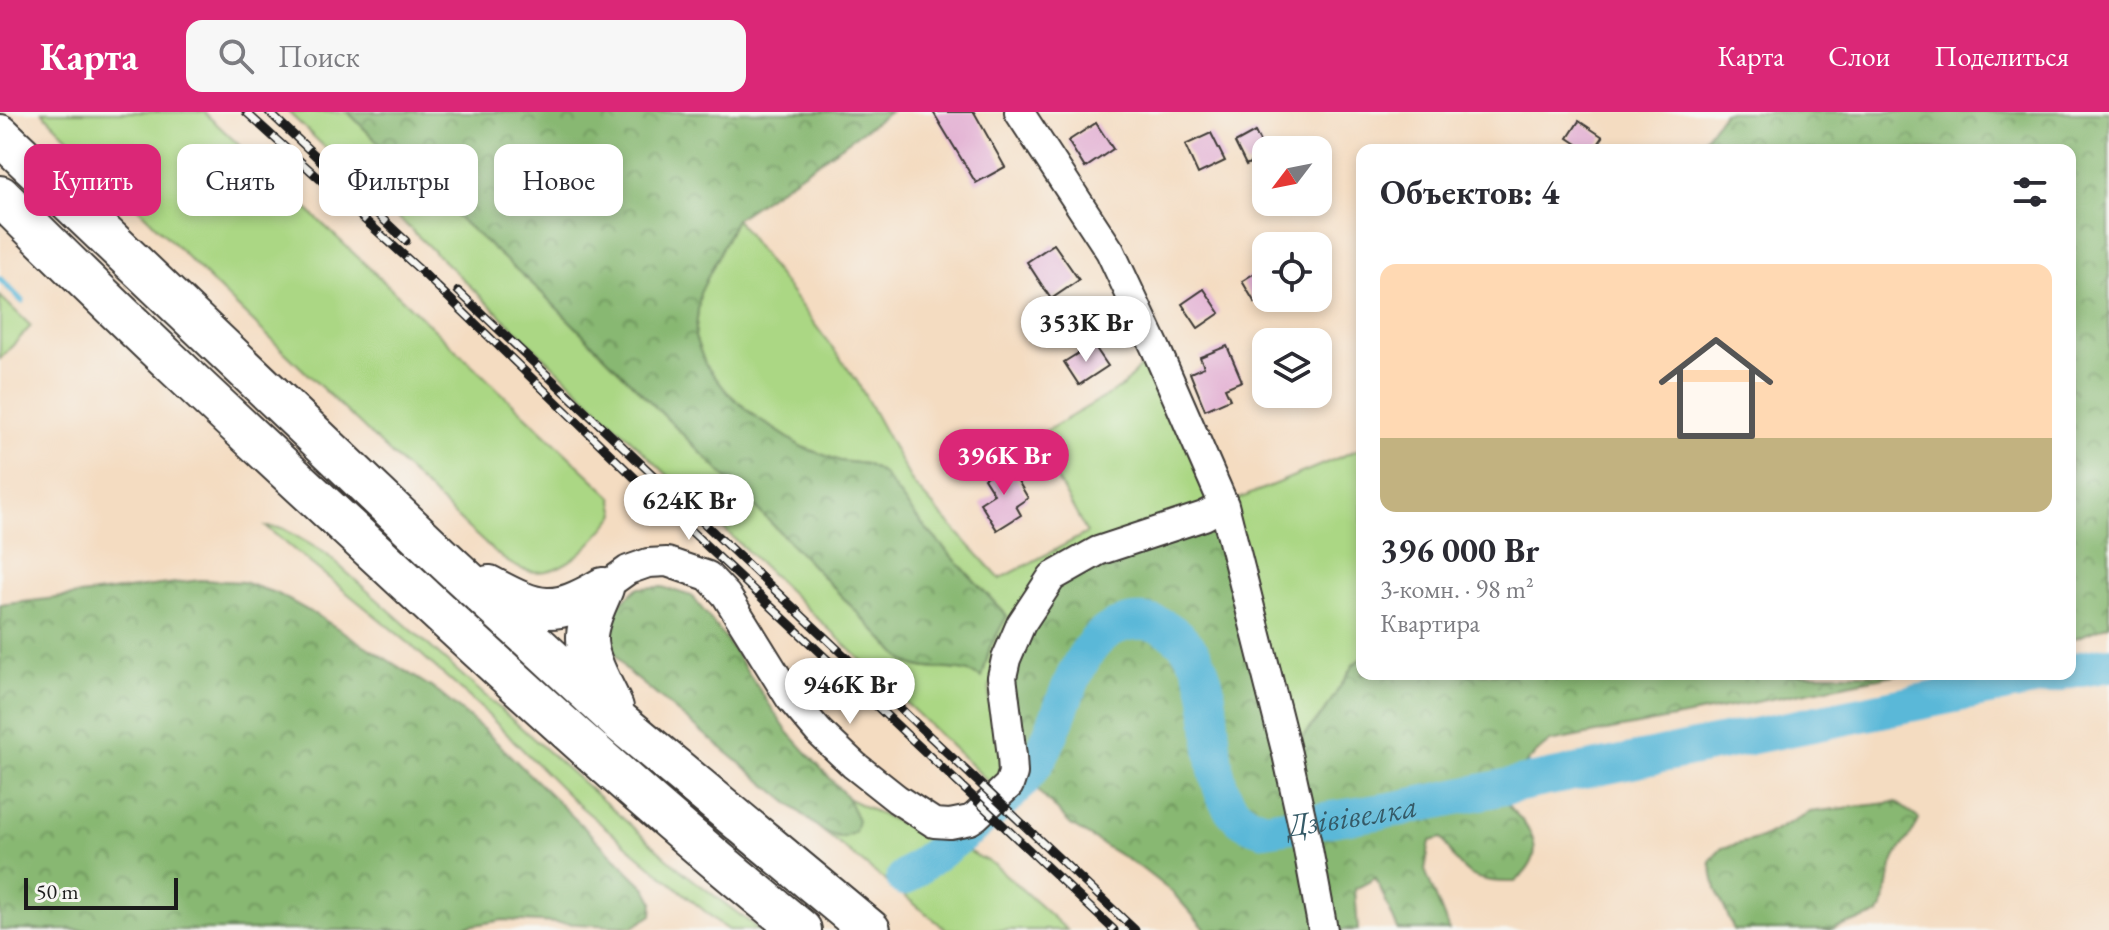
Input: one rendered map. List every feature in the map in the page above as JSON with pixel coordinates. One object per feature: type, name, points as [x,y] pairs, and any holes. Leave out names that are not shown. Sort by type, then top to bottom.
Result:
[{"type":"highway","points":[[0,135],[447,562],[620,722],[742,827],[870,930]]},
{"type":"highway","points":[[0,196],[236,423],[575,739],[696,845],[801,930]]},
{"type":"highway","points":[[447,562],[520,603],[534,607],[566,607],[603,588]]},
{"type":"highway","points":[[603,588],[586,638],[592,662],[620,722]]},
{"type":"street","points":[[1019,112],[1110,251],[1224,505],[1297,797],[1323,930]]},
{"type":"street","points":[[603,588],[628,570],[648,563],[667,562],[708,576],[726,595],[790,698],[819,732],[897,799],[934,823],[950,824],[970,820],[1009,785],[1013,773],[1012,756],[1002,677],[1021,624],[1052,577],[1098,551],[1204,516],[1224,505]]},
{"type":"green space","points":[[42,112],[204,112],[238,144],[177,144],[177,216],[303,216],[303,205],[612,497],[616,514],[582,552],[555,569],[540,572],[524,570],[508,562],[469,529],[146,216],[161,216],[161,144],[74,144]]},
{"type":"green space","points":[[288,112],[348,112],[379,144],[321,144]]},
{"type":"green space","points":[[348,112],[890,112],[736,219],[700,293],[695,337],[705,364],[727,392],[753,415],[802,447],[840,461],[866,464],[883,474],[921,523],[1007,616],[990,647],[982,678],[963,671],[924,667],[904,661],[538,289],[456,216],[478,216],[478,144],[379,144]]},
{"type":"green space","points":[[1724,112],[2109,112],[2109,625],[2076,638],[2076,144],[1700,144]]},
{"type":"green space","points":[[397,216],[456,216],[538,289],[904,661],[933,669],[963,671],[982,677],[990,647],[1007,616],[921,523],[883,474],[866,464],[840,461],[802,447],[753,415],[727,392],[705,364],[695,337],[700,293],[736,219],[857,381],[913,484],[1000,579],[1087,533],[1034,438],[1123,386],[1156,349],[1216,507],[990,685],[989,701],[1006,766],[994,787]]},
{"type":"green space","points":[[0,296],[31,326],[0,359]]},
{"type":"green space","points":[[1356,450],[1356,662],[1325,711],[1287,754],[1224,505]]},
{"type":"green space","points":[[1193,526],[1209,532],[1221,544],[1287,754],[1325,711],[1356,662],[1356,680],[1868,680],[1550,742],[1518,773],[1506,796],[1508,805],[1531,835],[1535,851],[1529,867],[1515,882],[1478,878],[1463,869],[1442,838],[1430,841],[1425,870],[1449,930],[1398,930],[1376,878],[1355,889],[1358,930],[1206,930],[1173,893],[1141,868],[1071,825],[1040,793],[1018,752],[1006,696],[1031,620],[1059,581]]},
{"type":"green space","points":[[266,527],[282,528],[325,553],[683,872],[760,930],[729,930],[720,924],[574,801],[481,708],[405,640]]},
{"type":"green space","points":[[200,580],[243,582],[278,594],[434,689],[483,729],[646,888],[653,901],[652,915],[633,927],[503,920],[446,930],[0,930],[0,605]]},
{"type":"green space","points":[[662,587],[692,596],[725,638],[787,731],[847,797],[858,820],[855,832],[842,838],[824,832],[625,669],[608,643],[614,609],[637,588]]},
{"type":"green space","points":[[847,798],[899,823],[932,833],[995,865],[1067,930],[947,930],[824,832],[842,838],[858,820]]},
{"type":"green space","points":[[1896,802],[1919,819],[1896,857],[1879,914],[1830,930],[1734,930],[1716,889],[1710,861],[1722,848],[1761,838],[1810,812]]},
{"type":"building","points":[[933,112],[974,112],[1005,167],[976,183]]},
{"type":"building","points":[[1579,121],[1603,137],[1598,144],[1577,144],[1568,138]]},
{"type":"building","points":[[1096,123],[1113,149],[1085,168],[1068,141]]},
{"type":"building","points":[[1255,132],[1257,136],[1252,136],[1252,162],[1246,165],[1235,143]]},
{"type":"building","points":[[1211,133],[1225,161],[1198,174],[1185,145]]},
{"type":"building","points":[[1054,244],[1079,280],[1051,299],[1027,262]]},
{"type":"building","points":[[1252,275],[1252,298],[1242,281]]},
{"type":"building","points":[[1204,289],[1220,313],[1198,328],[1182,304]]},
{"type":"building","points":[[1093,344],[1108,366],[1079,385],[1064,362]]},
{"type":"building","points":[[1227,346],[1242,381],[1225,388],[1230,399],[1205,410],[1190,373],[1204,367],[1200,357]]},
{"type":"building","points":[[1008,464],[1028,498],[1016,506],[1021,515],[997,530],[980,503],[994,494],[984,478]]},
{"type":"waterway","points":[[0,279],[22,301]]},
{"type":"waterway","name":"Дзівівелка","points":[[904,878],[996,807],[1028,774],[1040,756],[1072,682],[1092,646],[1105,633],[1128,623],[1160,625],[1190,650],[1201,670],[1207,693],[1220,786],[1237,815],[1265,829],[1397,809],[2028,680]]},
{"type":"waterway","name":"Дзівівелка","points":[[2076,670],[2109,664]]},
{"type":"railway","points":[[246,112],[420,270],[639,482],[1114,930]]},
{"type":"railway","points":[[269,112],[406,241]]},
{"type":"railway","points":[[458,291],[1135,930]]}]
